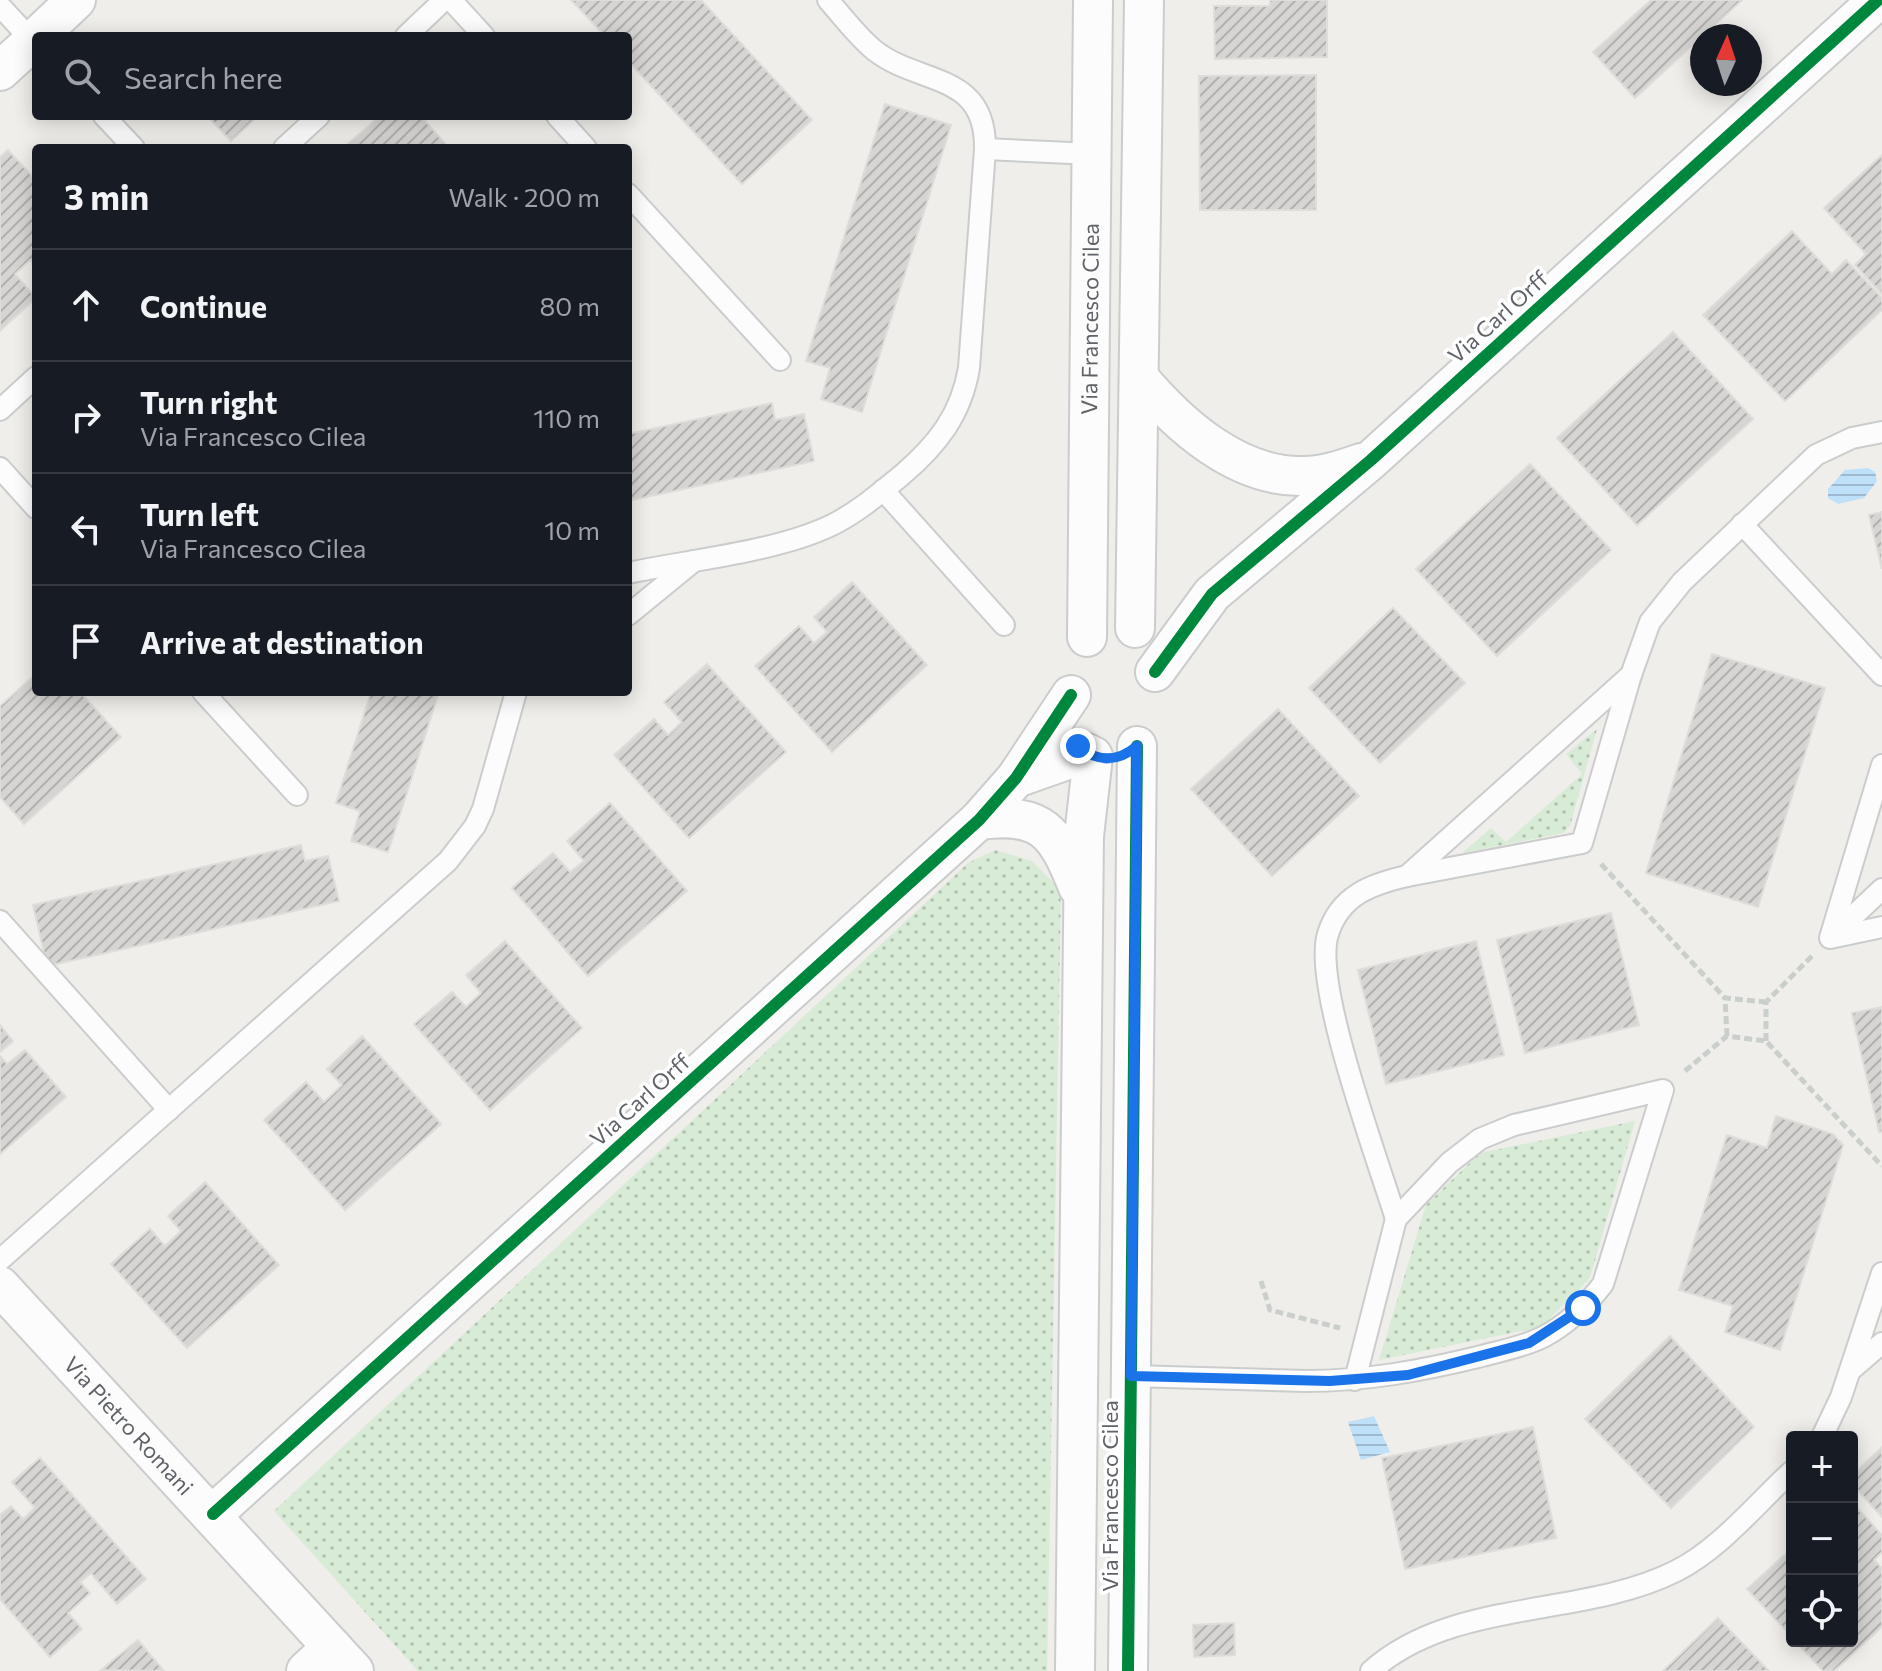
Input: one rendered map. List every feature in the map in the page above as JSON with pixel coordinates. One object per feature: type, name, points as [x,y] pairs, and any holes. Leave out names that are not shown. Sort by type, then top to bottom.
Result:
[{"type":"street","points":[[43,32],[76,0]]},
{"type":"street","name":"Via Francesco Cilea","points":[[1075,1671],[1084,836],[1090,755],[1068,727],[1080,648],[1087,637],[1093,0]]},
{"type":"street","name":"Via Francesco Cilea","points":[[1128,1671],[1137,746],[1147,726],[1158,658],[1154,646],[1138,630],[1144,0]]},
{"type":"street","name":"Via Carl Orff","points":[[1155,672],[1212,594],[1371,460],[1868,3]]},
{"type":"street","points":[[0,71],[32,43]]},
{"type":"street","points":[[1140,379],[1165,409],[1194,434],[1249,463],[1299,476],[1333,472],[1371,460]]},
{"type":"street","name":"Via Carl Orff","points":[[1138,630],[1212,594]]},
{"type":"street","points":[[1087,637],[1110,624],[1138,630]]},
{"type":"street","name":"Via Carl Orff","points":[[213,1514],[979,820],[1016,778],[1071,695]]},
{"type":"street","points":[[1090,755],[1119,758],[1137,746]]},
{"type":"street","name":"Via Carl Orff","points":[[1016,778],[1090,755]]},
{"type":"street","points":[[979,820],[1020,818],[1046,829],[1061,845],[1083,899]]},
{"type":"street","name":"Via Pietro Romani","points":[[0,1286],[213,1514],[331,1663]]},
{"type":"lane","points":[[410,32],[444,0]]},
{"type":"lane","points":[[451,0],[480,32]]},
{"type":"lane","points":[[632,572],[818,531],[851,515],[931,448],[962,400],[969,368],[985,149],[981,120],[953,84],[906,69],[874,50],[828,0]]},
{"type":"lane","points":[[0,6],[32,37]]},
{"type":"lane","points":[[108,120],[130,144]]},
{"type":"lane","points":[[288,144],[315,120]]},
{"type":"lane","points":[[561,120],[582,144]]},
{"type":"lane","points":[[985,149],[1092,154]]},
{"type":"lane","points":[[632,198],[780,360]]},
{"type":"lane","points":[[0,410],[32,381]]},
{"type":"lane","points":[[1396,1219],[1329,997],[1324,965],[1331,925],[1349,900],[1376,883],[1582,843],[1631,675],[1656,611],[1816,455],[1839,442],[1882,432]]},
{"type":"lane","points":[[0,468],[32,504]]},
{"type":"lane","points":[[883,490],[1004,625]]},
{"type":"lane","points":[[1742,524],[1882,675]]},
{"type":"lane","points":[[632,612],[697,559]]},
{"type":"lane","points":[[1407,876],[1631,675]]},
{"type":"lane","points":[[207,696],[297,795]]},
{"type":"lane","points":[[0,1260],[448,861],[475,826],[483,809],[513,702]]},
{"type":"lane","points":[[1830,938],[1882,765]]},
{"type":"lane","points":[[1830,938],[1882,889]]},
{"type":"lane","points":[[0,921],[169,1110]]},
{"type":"lane","points":[[1830,938],[1882,927]]},
{"type":"lane","points":[[1131,1376],[1355,1380],[1408,1375],[1529,1343],[1583,1308],[1603,1284],[1663,1090],[1514,1125],[1480,1139],[1449,1163],[1396,1219],[1355,1380]]},
{"type":"lane","points":[[1825,1431],[1850,1370],[1882,1273]]},
{"type":"lane","points":[[1850,1370],[1882,1343]]},
{"type":"lane","points":[[1371,1671],[1394,1653],[1431,1634],[1631,1587],[1675,1571],[1706,1550],[1786,1477]]},
{"type":"path","points":[[1582,843],[1725,998],[1727,1036]]},
{"type":"path","points":[[1766,1041],[1766,1002],[1830,938]]},
{"type":"path","points":[[1725,998],[1766,1002]]},
{"type":"path","points":[[1663,1090],[1727,1036],[1766,1041],[1882,1166]]},
{"type":"path","points":[[1261,1281],[1270,1310],[1351,1331]]},
{"type":"green space","points":[[1597,729],[1570,826],[1563,833],[1462,853],[1491,828],[1506,842],[1582,774],[1566,754]]},
{"type":"green space","points":[[995,850],[1032,861],[1061,890],[1047,1671],[418,1671],[274,1511],[968,863]]},
{"type":"green space","points":[[1635,1121],[1590,1278],[1541,1327],[1379,1360],[1426,1205],[1480,1153]]},
{"type":"water","points":[[1868,468],[1875,472],[1877,481],[1864,498],[1838,504],[1828,498],[1828,489],[1845,470]]},
{"type":"water","points":[[1374,1416],[1390,1452],[1361,1460],[1348,1422]]},
{"type":"building","points":[[571,0],[701,0],[812,120],[742,184],[632,65],[632,32],[601,32]]},
{"type":"building","points":[[1270,0],[1327,0],[1327,57],[1215,59],[1214,6],[1270,6]]},
{"type":"building","points":[[1651,0],[1742,0],[1716,24],[1690,24],[1690,48],[1635,98],[1593,52]]},
{"type":"building","points":[[1316,75],[1316,210],[1200,210],[1199,76]]},
{"type":"building","points":[[885,104],[951,125],[862,412],[821,399],[830,368],[806,361]]},
{"type":"building","points":[[211,120],[254,120],[231,141]]},
{"type":"building","points":[[375,120],[424,120],[446,144],[348,144]]},
{"type":"building","points":[[8,150],[32,176],[32,262],[30,260],[15,274],[32,293],[32,302],[0,331],[0,157]]},
{"type":"building","points":[[1882,155],[1882,294],[1855,265],[1866,254],[1824,208]]},
{"type":"building","points":[[1792,231],[1832,274],[1846,260],[1882,298],[1882,310],[1785,401],[1703,315]]},
{"type":"building","points":[[1673,332],[1753,419],[1637,525],[1557,438]]},
{"type":"building","points":[[772,403],[775,420],[804,414],[814,461],[632,500],[632,433]]},
{"type":"building","points":[[1530,464],[1611,550],[1497,656],[1416,569]]},
{"type":"building","points":[[1882,512],[1882,569],[1869,515]]},
{"type":"building","points":[[852,582],[927,665],[832,752],[755,666],[799,626],[814,643],[827,632],[814,617]]},
{"type":"building","points":[[1393,608],[1465,683],[1380,763],[1309,688]]},
{"type":"building","points":[[1712,654],[1825,688],[1758,907],[1646,873]]},
{"type":"building","points":[[707,664],[786,752],[689,838],[614,755],[654,719],[668,735],[682,722],[664,702]]},
{"type":"building","points":[[32,678],[32,696],[84,696],[121,737],[24,824],[0,797],[0,706]]},
{"type":"building","points":[[370,696],[438,696],[388,852],[351,841],[360,811],[336,803]]},
{"type":"building","points":[[1278,709],[1359,796],[1272,876],[1191,789]]},
{"type":"building","points":[[610,803],[687,891],[588,976],[512,888],[553,853],[570,872],[584,861],[567,841]]},
{"type":"building","points":[[301,845],[305,861],[328,856],[339,901],[47,966],[33,905]]},
{"type":"building","points":[[1611,913],[1639,1025],[1525,1053],[1497,940]]},
{"type":"building","points":[[505,941],[582,1028],[490,1110],[414,1024],[452,992],[466,1007],[481,993],[466,975]]},
{"type":"building","points":[[1476,941],[1504,1055],[1386,1084],[1358,970]]},
{"type":"building","points":[[1882,1007],[1882,1132],[1879,1132],[1852,1013]]},
{"type":"building","points":[[0,1025],[13,1041],[0,1052]]},
{"type":"building","points":[[362,1036],[441,1124],[345,1210],[264,1120],[306,1082],[324,1102],[342,1085],[327,1069]]},
{"type":"building","points":[[25,1050],[66,1097],[0,1154],[0,1056],[7,1064]]},
{"type":"building","points":[[1776,1116],[1833,1134],[1843,1145],[1780,1350],[1725,1332],[1733,1306],[1679,1290],[1727,1135],[1767,1148]]},
{"type":"building","points":[[205,1182],[279,1265],[187,1348],[111,1264],[150,1229],[165,1246],[181,1231],[168,1216]]},
{"type":"building","points":[[1670,1336],[1754,1427],[1671,1508],[1585,1419]]},
{"type":"building","points":[[1533,1427],[1556,1538],[1405,1569],[1382,1458]]},
{"type":"building","points":[[1882,1447],[1882,1517],[1858,1491],[1858,1469]]},
{"type":"building","points":[[40,1458],[146,1579],[117,1604],[91,1573],[80,1582],[90,1593],[68,1613],[82,1629],[50,1657],[0,1599],[0,1515],[11,1506],[23,1519],[35,1508],[12,1482]]},
{"type":"building","points":[[1858,1509],[1882,1535],[1882,1552],[1874,1560],[1882,1568],[1882,1627],[1834,1671],[1823,1671],[1801,1647],[1858,1647]]},
{"type":"building","points":[[1786,1553],[1786,1631],[1747,1589]]},
{"type":"building","points":[[1718,1618],[1769,1671],[1663,1671]]},
{"type":"building","points":[[1234,1623],[1235,1655],[1194,1657],[1193,1625]]},
{"type":"building","points":[[138,1640],[164,1671],[101,1670]]},
{"type":"cycle path","points":[[1155,672],[1212,594],[1371,460],[1878,0]]},
{"type":"cycle path","points":[[213,1514],[979,820],[1016,778],[1071,695]]},
{"type":"cycle path","points":[[1128,1671],[1137,746]]},
{"type":"route","points":[[1078,746],[1093,756],[1108,760],[1119,758],[1137,746],[1131,1376],[1330,1381],[1408,1375],[1529,1343],[1545,1336],[1583,1308]]}]
